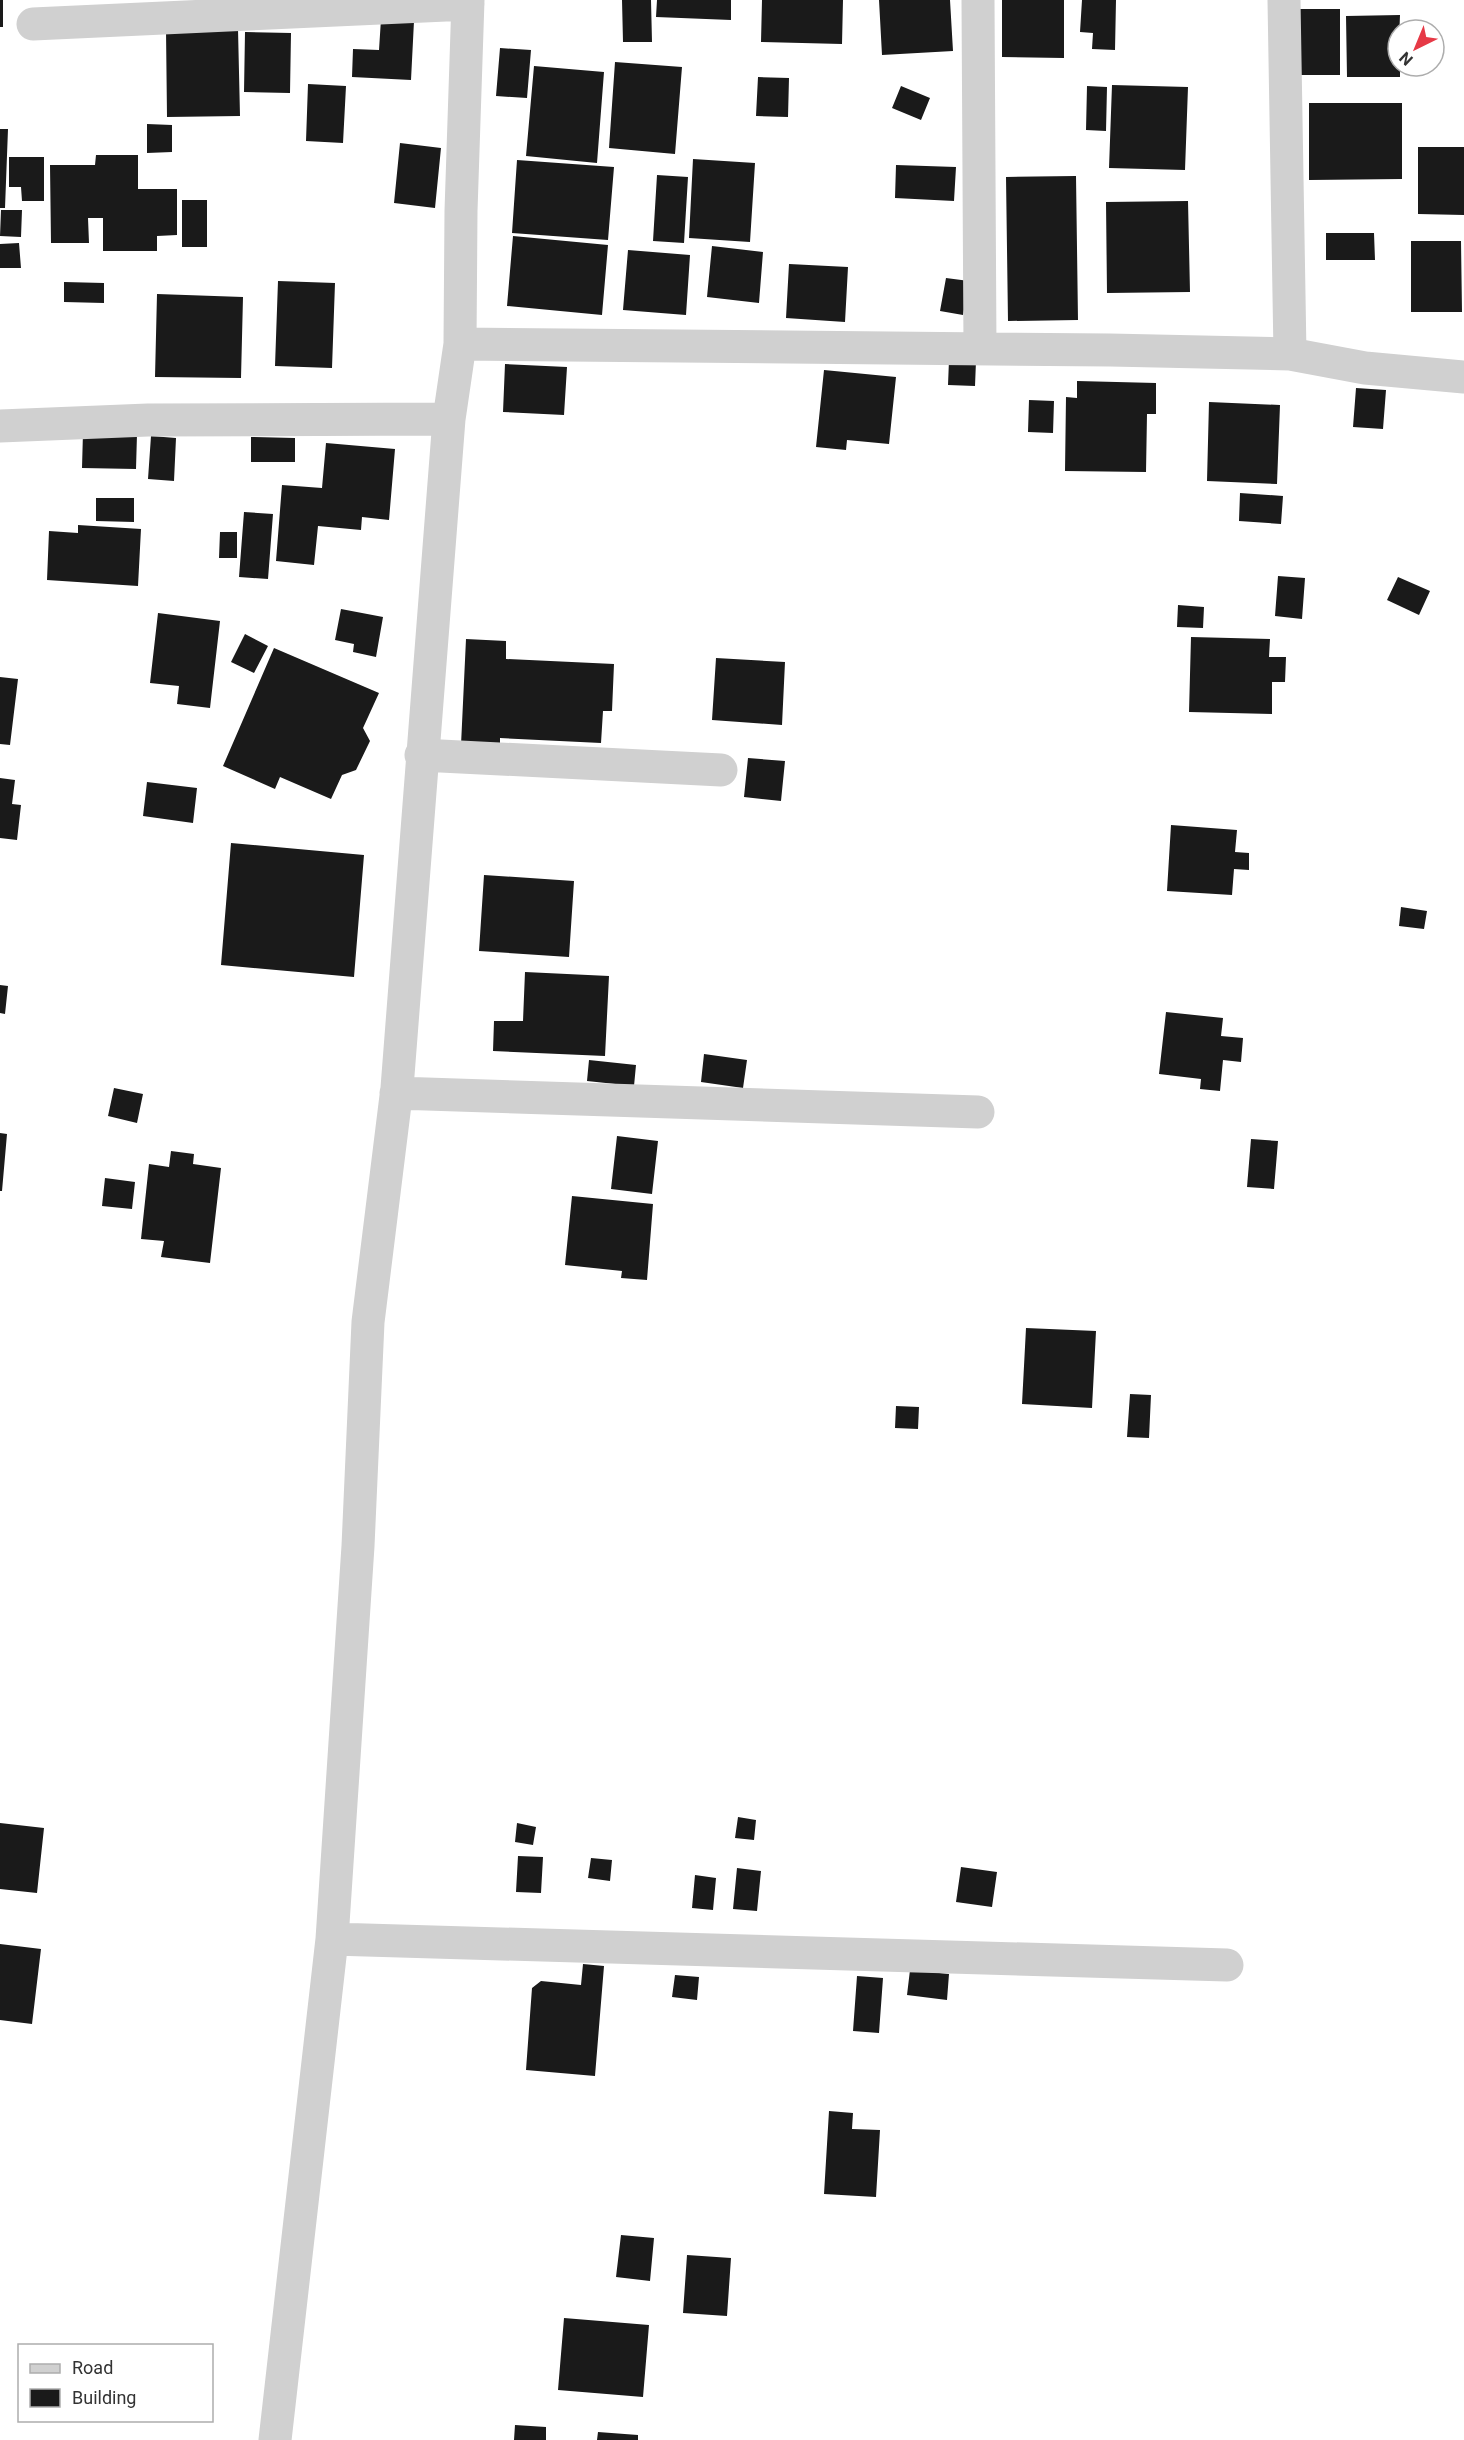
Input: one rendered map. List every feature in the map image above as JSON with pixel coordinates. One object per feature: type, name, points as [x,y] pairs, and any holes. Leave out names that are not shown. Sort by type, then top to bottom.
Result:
[{"type":"street","points":[[978,0],[980,349]]},
{"type":"street","points":[[1284,0],[1290,354]]},
{"type":"street","points":[[33,24],[468,2],[461,211],[460,344],[449,419],[396,1093],[368,1322],[355,1592],[332,1939],[286,2362],[275,2440]]},
{"type":"street","points":[[460,344],[1290,354],[1365,368],[1464,377]]},
{"type":"street","points":[[0,426],[148,420],[449,419]]},
{"type":"street","points":[[421,755],[721,770]]},
{"type":"street","points":[[396,1093],[978,1112]]},
{"type":"street","points":[[332,1939],[1227,1965]]},
{"type":"building","points":[[0,0],[3,0],[3,27],[0,27]]},
{"type":"building","points":[[622,0],[651,0],[652,42],[623,42]]},
{"type":"building","points":[[657,0],[731,0],[731,20],[656,17]]},
{"type":"building","points":[[762,0],[843,0],[842,44],[761,42]]},
{"type":"building","points":[[879,0],[950,0],[953,51],[882,55]]},
{"type":"building","points":[[1002,0],[1064,0],[1064,58],[1002,57]]},
{"type":"building","points":[[1082,0],[1116,0],[1115,50],[1092,49],[1093,33],[1080,32]]},
{"type":"building","points":[[1300,9],[1340,9],[1340,75],[1300,75]]},
{"type":"building","points":[[1400,15],[1400,18],[1386,18],[1386,77],[1347,77],[1346,16]]},
{"type":"building","points":[[381,19],[414,21],[411,80],[352,77],[353,49],[379,50]]},
{"type":"building","points":[[238,29],[240,116],[167,117],[166,30]]},
{"type":"building","points":[[245,32],[291,33],[290,93],[244,92]]},
{"type":"building","points":[[500,48],[531,50],[527,98],[496,96]]},
{"type":"building","points":[[615,62],[682,67],[675,154],[609,148]]},
{"type":"building","points":[[534,66],[604,72],[597,163],[526,156]]},
{"type":"building","points":[[758,77],[789,78],[788,117],[756,116]]},
{"type":"building","points":[[308,84],[346,86],[343,143],[306,141]]},
{"type":"building","points":[[1112,85],[1188,87],[1185,170],[1109,168]]},
{"type":"building","points":[[901,86],[930,98],[921,120],[892,108]]},
{"type":"building","points":[[1087,86],[1107,87],[1106,131],[1086,130]]},
{"type":"building","points":[[1309,103],[1402,103],[1402,179],[1309,180]]},
{"type":"building","points":[[147,124],[172,125],[172,152],[147,153]]},
{"type":"building","points":[[0,129],[8,129],[5,208],[0,208]]},
{"type":"building","points":[[400,143],[441,148],[435,208],[394,203]]},
{"type":"building","points":[[1418,147],[1464,147],[1464,215],[1418,214]]},
{"type":"building","points":[[96,155],[138,155],[138,189],[177,189],[177,235],[157,236],[157,251],[103,251],[103,218],[88,218],[89,243],[51,243],[50,165],[95,165]]},
{"type":"building","points":[[9,157],[44,157],[44,201],[22,201],[21,187],[9,187]]},
{"type":"building","points":[[693,159],[755,163],[750,242],[689,238]]},
{"type":"building","points":[[517,160],[614,167],[608,240],[512,233]]},
{"type":"building","points":[[896,165],[956,167],[954,201],[895,198]]},
{"type":"building","points":[[657,175],[688,177],[684,243],[653,241]]},
{"type":"building","points":[[1076,176],[1078,320],[1008,321],[1006,177]]},
{"type":"building","points":[[182,200],[207,200],[207,247],[182,247]]},
{"type":"building","points":[[1188,201],[1190,292],[1107,293],[1106,202]]},
{"type":"building","points":[[1,210],[22,210],[21,237],[0,236]]},
{"type":"building","points":[[1326,233],[1374,233],[1375,260],[1326,260]]},
{"type":"building","points":[[513,236],[608,245],[602,315],[507,306]]},
{"type":"building","points":[[1411,241],[1461,241],[1462,312],[1411,312]]},
{"type":"building","points":[[19,243],[21,268],[0,268],[0,244]]},
{"type":"building","points":[[712,246],[763,252],[759,303],[707,297]]},
{"type":"building","points":[[628,250],[690,255],[686,315],[623,310]]},
{"type":"building","points":[[789,264],[848,267],[845,322],[786,318]]},
{"type":"building","points":[[946,278],[969,281],[963,315],[940,311]]},
{"type":"building","points":[[278,281],[335,283],[332,368],[275,366]]},
{"type":"building","points":[[64,282],[104,283],[104,303],[64,302]]},
{"type":"building","points":[[157,294],[243,297],[241,378],[155,377]]},
{"type":"building","points":[[949,360],[976,361],[975,386],[948,385]]},
{"type":"building","points":[[505,364],[567,367],[564,415],[503,412]]},
{"type":"building","points":[[824,370],[896,377],[889,444],[847,440],[846,450],[816,447]]},
{"type":"building","points":[[1077,381],[1156,383],[1156,414],[1147,414],[1146,472],[1065,471],[1066,397],[1077,398]]},
{"type":"building","points":[[1356,388],[1386,390],[1383,429],[1353,427]]},
{"type":"building","points":[[1029,400],[1054,401],[1053,433],[1028,432]]},
{"type":"building","points":[[1209,402],[1280,405],[1277,484],[1207,481]]},
{"type":"building","points":[[83,432],[137,434],[136,469],[82,468]]},
{"type":"building","points":[[151,436],[176,438],[174,481],[148,479]]},
{"type":"building","points":[[251,437],[295,438],[295,462],[251,462]]},
{"type":"building","points":[[326,443],[395,449],[389,520],[362,517],[361,530],[318,526],[314,565],[276,561],[282,485],[322,488]]},
{"type":"building","points":[[1240,493],[1283,496],[1281,524],[1239,521]]},
{"type":"building","points":[[96,498],[134,498],[134,522],[96,521]]},
{"type":"building","points":[[244,512],[273,514],[268,579],[239,577]]},
{"type":"building","points":[[78,525],[141,529],[138,586],[47,580],[49,531],[78,533]]},
{"type":"building","points":[[220,532],[237,532],[237,558],[219,558]]},
{"type":"building","points":[[1278,576],[1305,578],[1302,619],[1275,616]]},
{"type":"building","points":[[1398,577],[1430,591],[1419,615],[1387,600]]},
{"type":"building","points":[[1178,605],[1204,607],[1203,628],[1177,627]]},
{"type":"building","points":[[341,609],[383,617],[376,657],[353,652],[354,644],[335,640]]},
{"type":"building","points":[[158,613],[220,621],[210,708],[177,704],[179,686],[150,683]]},
{"type":"building","points":[[245,634],[268,646],[254,673],[231,662]]},
{"type":"building","points":[[1191,637],[1270,639],[1269,657],[1286,657],[1285,682],[1272,682],[1272,714],[1189,712]]},
{"type":"building","points":[[466,639],[506,641],[506,659],[614,664],[612,711],[603,711],[601,743],[500,738],[500,747],[461,745]]},
{"type":"building","points":[[274,648],[379,693],[363,728],[370,741],[356,770],[342,775],[331,799],[280,777],[275,789],[223,766]]},
{"type":"building","points":[[716,658],[785,662],[782,725],[712,720]]},
{"type":"building","points":[[0,677],[18,679],[10,745],[0,744]]},
{"type":"building","points":[[748,758],[785,761],[781,801],[744,797]]},
{"type":"building","points":[[0,778],[15,780],[12,804],[21,805],[17,840],[0,838]]},
{"type":"building","points":[[147,782],[197,788],[193,823],[143,816]]},
{"type":"building","points":[[1171,825],[1237,830],[1235,852],[1249,853],[1249,870],[1234,869],[1232,895],[1167,891]]},
{"type":"building","points":[[231,843],[364,855],[354,977],[221,965]]},
{"type":"building","points":[[484,875],[574,881],[569,957],[479,951]]},
{"type":"building","points":[[1401,907],[1427,911],[1424,929],[1399,926]]},
{"type":"building","points":[[525,972],[609,976],[605,1056],[493,1051],[494,1021],[523,1021]]},
{"type":"building","points":[[0,985],[8,986],[5,1014],[0,1013]]},
{"type":"building","points":[[1166,1012],[1223,1018],[1221,1036],[1243,1038],[1241,1062],[1223,1060],[1220,1091],[1200,1089],[1201,1079],[1159,1074]]},
{"type":"building","points":[[704,1054],[747,1060],[743,1088],[701,1082]]},
{"type":"building","points":[[589,1060],[636,1065],[634,1086],[587,1081]]},
{"type":"building","points":[[114,1088],[143,1094],[137,1123],[108,1116]]},
{"type":"building","points":[[0,1133],[7,1134],[2,1191],[0,1191]]},
{"type":"building","points":[[617,1136],[658,1141],[652,1194],[611,1189]]},
{"type":"building","points":[[1251,1139],[1278,1141],[1274,1189],[1247,1187]]},
{"type":"building","points":[[171,1151],[194,1154],[193,1164],[221,1168],[210,1263],[161,1257],[164,1241],[141,1239],[149,1164],[169,1167]]},
{"type":"building","points":[[105,1178],[135,1182],[132,1209],[102,1206]]},
{"type":"building","points":[[572,1196],[653,1204],[647,1280],[621,1278],[622,1271],[565,1265]]},
{"type":"building","points":[[1026,1328],[1096,1331],[1092,1408],[1022,1404]]},
{"type":"building","points":[[1130,1394],[1151,1395],[1149,1438],[1127,1437]]},
{"type":"building","points":[[896,1406],[919,1407],[918,1429],[895,1428]]},
{"type":"building","points":[[738,1817],[756,1820],[754,1840],[735,1838]]},
{"type":"building","points":[[0,1823],[44,1828],[37,1893],[0,1889]]},
{"type":"building","points":[[517,1823],[536,1827],[533,1845],[515,1842]]},
{"type":"building","points":[[518,1856],[543,1857],[541,1893],[516,1892]]},
{"type":"building","points":[[591,1858],[612,1860],[610,1881],[588,1878]]},
{"type":"building","points":[[961,1867],[997,1872],[992,1907],[956,1902]]},
{"type":"building","points":[[737,1868],[761,1871],[757,1911],[733,1909]]},
{"type":"building","points":[[695,1875],[716,1878],[713,1910],[692,1908]]},
{"type":"building","points":[[0,1944],[41,1949],[32,2024],[0,2020]]},
{"type":"building","points":[[583,1964],[604,1966],[595,2076],[526,2070],[532,1988],[541,1981],[581,1985]]},
{"type":"building","points":[[910,1970],[949,1974],[947,2000],[907,1995]]},
{"type":"building","points":[[675,1975],[699,1977],[697,2000],[672,1997]]},
{"type":"building","points":[[857,1976],[883,1978],[879,2033],[853,2031]]},
{"type":"building","points":[[829,2111],[853,2113],[852,2129],[880,2130],[876,2197],[824,2194]]},
{"type":"building","points":[[621,2235],[654,2238],[650,2281],[616,2277]]},
{"type":"building","points":[[687,2255],[731,2258],[727,2316],[683,2313]]},
{"type":"building","points":[[564,2318],[649,2325],[643,2397],[558,2390]]},
{"type":"building","points":[[515,2425],[546,2427],[546,2440],[514,2440]]},
{"type":"building","points":[[598,2432],[638,2435],[638,2440],[597,2440]]}]
